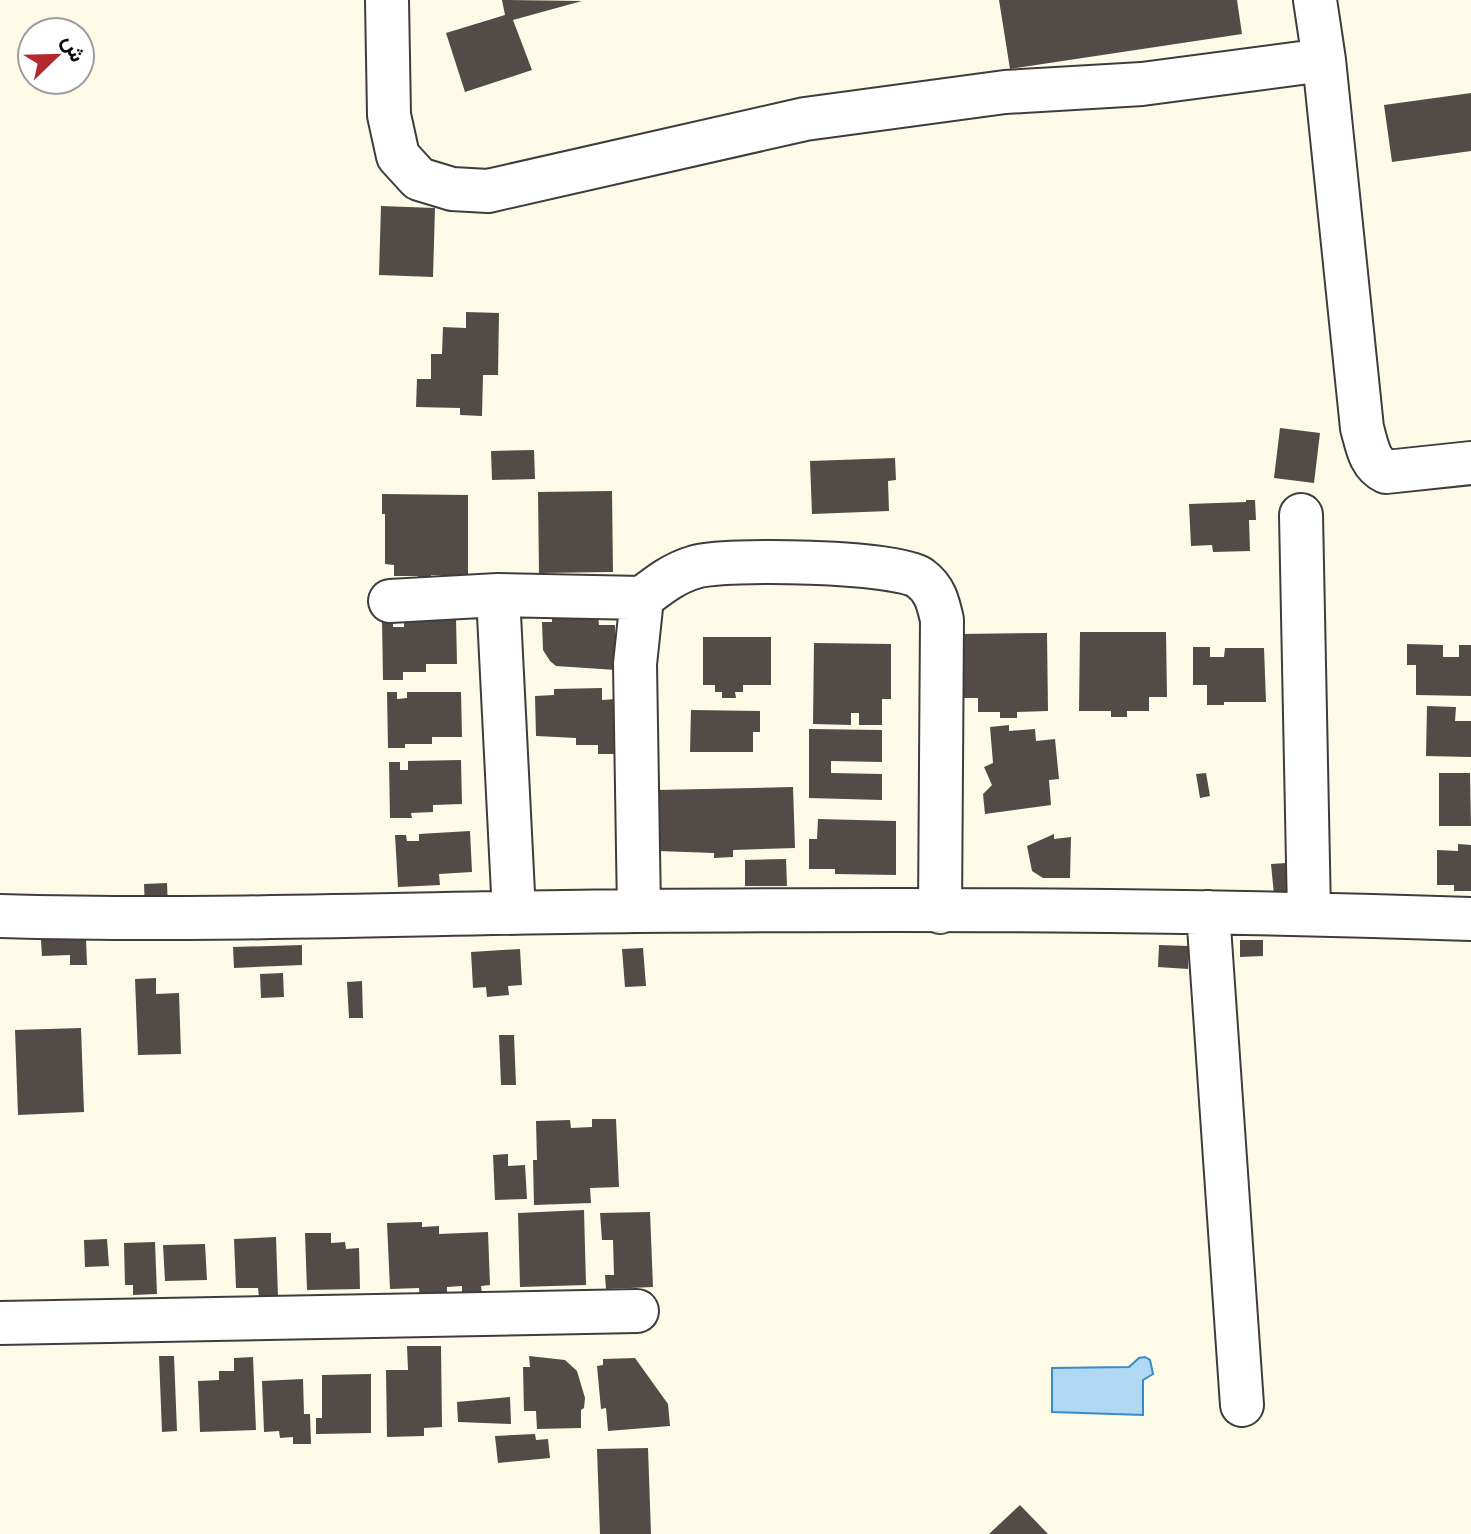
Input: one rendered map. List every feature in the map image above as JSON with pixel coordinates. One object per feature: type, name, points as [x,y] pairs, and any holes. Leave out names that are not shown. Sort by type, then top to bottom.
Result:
[{"type":"street","points":[[387,0],[389,115],[398,156],[419,179],[452,189],[488,191],[805,119],[1005,92],[1142,84],[1324,60]]},
{"type":"street","points":[[1315,0],[1362,428],[1370,455],[1376,467],[1386,472],[1471,463]]},
{"type":"street","points":[[1301,515],[1309,913]]},
{"type":"street","points":[[390,601],[498,595],[642,598],[668,577],[697,566],[782,561],[885,569],[918,575],[935,593],[942,620],[940,912]]},
{"type":"street","points":[[498,595],[514,913]]},
{"type":"street","points":[[639,911],[635,664],[642,598]]},
{"type":"street","points":[[0,916],[112,920],[639,911],[1208,912],[1471,919]]},
{"type":"street","points":[[1208,912],[1242,1405]]},
{"type":"street","points":[[0,1323],[637,1311]]},
{"type":"water","points":[[1145,1357],[1150,1360],[1153,1374],[1143,1380],[1143,1415],[1052,1412],[1052,1368],[1129,1367]]},
{"type":"building","points":[[502,0],[582,1],[513,20],[532,70],[465,92],[446,33],[505,15]]},
{"type":"building","points":[[999,0],[1237,0],[1242,34],[1010,69]]},
{"type":"building","points":[[1471,93],[1471,151],[1392,162],[1384,105]]},
{"type":"building","points":[[381,206],[435,208],[433,277],[379,275]]},
{"type":"building","points":[[466,312],[499,313],[498,375],[483,375],[482,416],[460,415],[460,408],[416,407],[417,379],[431,379],[431,354],[442,354],[443,327],[466,328]]},
{"type":"building","points":[[1280,428],[1320,433],[1314,483],[1274,478]]},
{"type":"building","points":[[534,450],[535,479],[492,480],[491,451]]},
{"type":"building","points":[[895,458],[896,480],[888,481],[889,511],[812,514],[810,461]]},
{"type":"building","points":[[612,491],[613,572],[539,573],[538,492]]},
{"type":"building","points":[[382,494],[468,495],[468,575],[431,575],[431,590],[418,590],[418,576],[394,576],[394,565],[385,564]]},
{"type":"building","points":[[1255,500],[1256,520],[1249,520],[1250,551],[1213,552],[1212,545],[1191,546],[1189,504]]},
{"type":"building","points":[[552,615],[598,615],[599,625],[615,625],[616,670],[556,666],[550,661],[543,650],[542,622],[552,622]]},
{"type":"building","points":[[456,618],[457,664],[426,664],[426,672],[403,672],[403,680],[383,680],[382,619],[393,619],[393,627],[404,627],[404,619]]},
{"type":"building","points":[[1080,632],[1166,632],[1167,697],[1149,697],[1149,711],[1127,711],[1127,717],[1111,717],[1111,711],[1079,711]]},
{"type":"building","points":[[1047,633],[1048,711],[1017,712],[1017,718],[1000,718],[1000,712],[978,712],[978,698],[960,698],[959,634]]},
{"type":"building","points":[[703,637],[771,637],[771,685],[743,685],[743,692],[735,692],[736,698],[722,698],[722,692],[715,692],[715,685],[703,685]]},
{"type":"building","points":[[814,643],[891,644],[891,699],[882,699],[882,725],[859,725],[859,713],[851,713],[851,725],[813,724]]},
{"type":"building","points":[[1407,644],[1443,645],[1443,657],[1459,657],[1459,645],[1471,645],[1471,696],[1416,695],[1416,665],[1407,665]]},
{"type":"building","points":[[1193,647],[1210,647],[1210,657],[1224,657],[1225,648],[1264,648],[1266,702],[1207,705],[1207,685],[1193,685]]},
{"type":"building","points":[[602,688],[602,700],[616,699],[617,754],[598,754],[598,745],[576,745],[576,738],[536,736],[535,696],[554,695],[554,689]]},
{"type":"building","points":[[387,692],[397,692],[397,699],[407,698],[407,692],[461,692],[462,737],[432,737],[432,744],[405,744],[405,748],[388,748]]},
{"type":"building","points":[[1427,706],[1456,707],[1455,721],[1471,721],[1471,757],[1426,756]]},
{"type":"building","points":[[691,710],[760,711],[760,732],[753,732],[753,752],[690,752]]},
{"type":"building","points":[[1009,725],[1009,731],[1035,729],[1036,741],[1055,739],[1059,779],[1049,780],[1051,805],[985,814],[983,794],[992,785],[984,767],[993,763],[990,727]]},
{"type":"building","points":[[809,729],[882,730],[882,762],[831,761],[831,773],[882,774],[882,800],[809,798]]},
{"type":"building","points":[[461,760],[462,804],[433,805],[433,812],[411,813],[412,818],[390,818],[389,762],[400,762],[400,770],[408,770],[408,761]]},
{"type":"building","points":[[1206,773],[1210,796],[1200,798],[1196,774]]},
{"type":"building","points":[[1439,773],[1470,773],[1471,826],[1439,826]]},
{"type":"building","points":[[793,787],[795,848],[733,850],[733,857],[714,858],[714,853],[658,851],[657,790]]},
{"type":"building","points":[[818,819],[896,821],[896,875],[835,874],[835,869],[809,869],[809,839],[817,839]]},
{"type":"building","points":[[470,831],[472,872],[439,874],[440,885],[398,887],[395,835],[406,835],[407,841],[419,841],[419,834]]},
{"type":"building","points":[[1054,834],[1054,839],[1071,837],[1070,878],[1043,878],[1032,871],[1027,846]]},
{"type":"building","points":[[1458,844],[1471,845],[1471,891],[1454,891],[1454,885],[1437,885],[1437,850],[1458,851]]},
{"type":"building","points":[[786,859],[787,886],[745,886],[745,860]]},
{"type":"building","points":[[1286,863],[1290,904],[1275,905],[1271,864]]},
{"type":"building","points":[[167,883],[168,908],[145,909],[144,884]]},
{"type":"building","points":[[86,938],[87,965],[70,965],[70,955],[42,956],[41,940]]},
{"type":"building","points":[[1240,940],[1263,940],[1263,956],[1240,957]]},
{"type":"building","points":[[302,945],[302,965],[234,968],[233,947]]},
{"type":"building","points":[[1159,945],[1189,946],[1188,969],[1158,967]]},
{"type":"building","points":[[643,948],[646,986],[625,987],[622,949]]},
{"type":"building","points":[[520,949],[522,985],[508,986],[509,995],[487,997],[486,987],[473,988],[471,952]]},
{"type":"building","points":[[283,973],[284,997],[261,998],[260,974]]},
{"type":"building","points":[[156,978],[156,994],[179,993],[181,1054],[138,1055],[135,979]]},
{"type":"building","points":[[362,981],[363,1018],[349,1018],[347,982]]},
{"type":"building","points":[[81,1028],[84,1112],[18,1115],[15,1030]]},
{"type":"building","points":[[499,1035],[514,1035],[516,1085],[501,1085]]},
{"type":"building","points":[[592,1119],[616,1119],[619,1187],[590,1188],[591,1203],[534,1205],[536,1121],[570,1120],[571,1128],[592,1127]]},
{"type":"building","points":[[508,1154],[508,1166],[525,1165],[527,1199],[495,1200],[493,1155]]},
{"type":"building","points":[[584,1210],[586,1285],[520,1287],[518,1213]]},
{"type":"building","points":[[650,1212],[653,1287],[606,1289],[605,1275],[614,1275],[613,1240],[602,1240],[600,1213]]},
{"type":"building","points":[[422,1222],[422,1227],[439,1226],[439,1234],[488,1232],[490,1285],[481,1286],[482,1294],[462,1295],[462,1286],[447,1287],[447,1300],[420,1301],[419,1288],[390,1289],[387,1223]]},
{"type":"building","points":[[305,1233],[331,1233],[331,1243],[345,1242],[346,1249],[359,1248],[360,1289],[307,1290]]},
{"type":"building","points":[[276,1237],[278,1297],[259,1298],[258,1288],[236,1288],[234,1239]]},
{"type":"building","points":[[107,1239],[109,1266],[85,1267],[84,1240]]},
{"type":"building","points":[[155,1242],[157,1294],[133,1295],[133,1285],[125,1285],[124,1243]]},
{"type":"building","points":[[205,1244],[207,1280],[165,1281],[163,1245]]},
{"type":"building","points":[[407,1346],[441,1346],[442,1427],[424,1428],[424,1436],[387,1437],[386,1370],[408,1370]]},
{"type":"building","points":[[159,1356],[174,1356],[177,1431],[162,1432]]},
{"type":"building","points":[[529,1356],[565,1360],[577,1371],[585,1398],[581,1428],[537,1429],[536,1411],[524,1411],[523,1367],[530,1367]]},
{"type":"building","points":[[253,1357],[256,1430],[200,1432],[198,1381],[219,1380],[219,1371],[234,1371],[234,1358]]},
{"type":"building","points":[[635,1358],[668,1404],[670,1426],[608,1431],[606,1408],[601,1409],[597,1366],[603,1365],[603,1359]]},
{"type":"building","points":[[371,1374],[371,1433],[316,1434],[316,1418],[322,1418],[322,1375]]},
{"type":"building","points":[[303,1379],[304,1414],[310,1414],[311,1444],[293,1444],[293,1437],[280,1438],[279,1431],[264,1432],[262,1381]]},
{"type":"building","points":[[510,1397],[511,1424],[458,1422],[457,1402]]},
{"type":"building","points":[[535,1434],[536,1440],[548,1439],[550,1458],[498,1463],[495,1436]]},
{"type":"building","points":[[648,1448],[651,1534],[600,1534],[597,1449]]},
{"type":"building","points":[[1020,1505],[1048,1534],[989,1534]]}]
